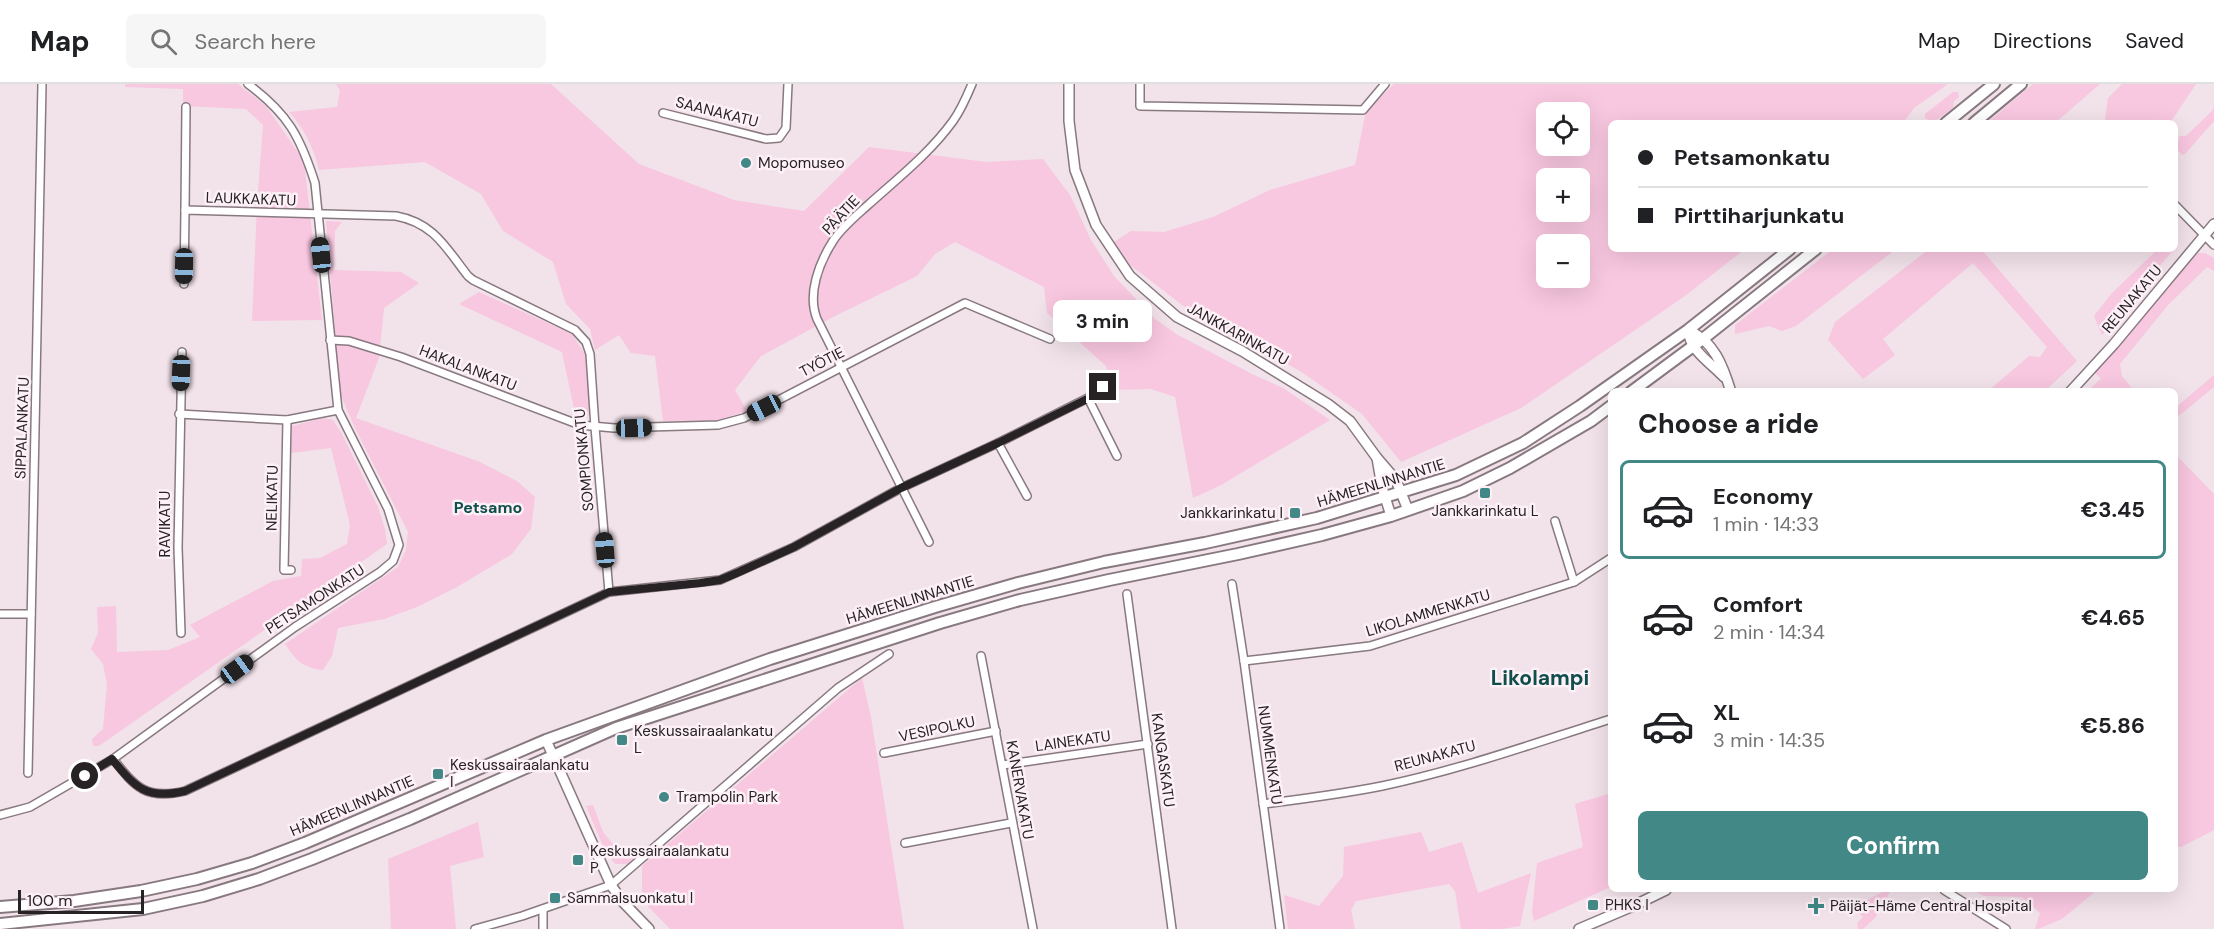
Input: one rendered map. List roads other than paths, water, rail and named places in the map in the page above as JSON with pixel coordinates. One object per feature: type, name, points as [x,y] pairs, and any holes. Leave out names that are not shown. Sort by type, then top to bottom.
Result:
[{"type":"main road","points":[[1950,120],[1994,84]]},
{"type":"main road","points":[[1978,120],[2021,84]]},
{"type":"main road","name":"HÄMEENLINNANTIE","points":[[0,907],[74,901],[141,891],[197,879],[252,863],[305,843],[546,740],[770,659],[1018,583],[1104,562],[1317,519],[1456,475],[1523,443],[1580,406],[1688,330],[1786,252]]},
{"type":"main road","points":[[1636,388],[1704,338],[1812,252]]},
{"type":"main road","name":"HÄMEENLINNANTIE","points":[[0,924],[143,909],[203,896],[248,883],[399,824],[616,728],[951,619],[1042,595],[1322,535],[1391,516],[1463,491],[1510,468],[1591,421],[1608,408]]},
{"type":"street","name":"SIPPALANKATU","points":[[28,773],[42,84]]},
{"type":"street","name":"PETSAMONKATU","points":[[0,815],[30,807],[112,759],[295,627],[380,572],[393,561],[399,544],[388,509],[338,410],[315,183],[306,155],[288,122],[271,101],[248,84]]},
{"type":"street","name":"SAANAKATU","points":[[663,113],[772,140],[779,138],[786,128],[788,84]]},
{"type":"street","name":"PÄÄTIE","points":[[929,542],[814,311],[814,291],[820,267],[834,240],[954,121],[972,84]]},
{"type":"street","name":"JANKKARINKATU","points":[[1069,84],[1069,121],[1075,170],[1096,225],[1130,276],[1177,317],[1242,351],[1328,404],[1350,421],[1396,480],[1408,510]]},
{"type":"street","points":[[1140,84],[1140,106],[1363,110],[1385,84]]},
{"type":"street","name":"LAUKKAKATU","points":[[184,284],[186,106]]},
{"type":"street","points":[[2178,208],[2214,245]]},
{"type":"street","name":"LAUKKAKATU","points":[[185,210],[396,216],[411,219],[436,235],[473,280],[575,330]]},
{"type":"street","name":"REUNAKATU","points":[[2074,388],[2122,335],[2214,224]]},
{"type":"street","name":"TYÖTIE","points":[[595,427],[718,425],[744,418],[965,303],[1050,339]]},
{"type":"street","name":"SOMPIONKATU","points":[[575,330],[586,342],[590,354],[609,592]]},
{"type":"street","points":[[1688,330],[1704,338],[1721,362],[1730,388]]},
{"type":"street","points":[[1688,330],[1693,346],[1728,381]]},
{"type":"street","name":"HAKALANKATU","points":[[330,340],[349,341],[401,357],[580,425],[595,427]]},
{"type":"street","name":"RAVIKATU","points":[[181,633],[178,548],[182,352]]},
{"type":"street","points":[[112,759],[130,780],[147,792],[166,795],[185,791],[609,592],[720,580],[794,547],[901,488],[1089,398],[1103,387]]},
{"type":"street","points":[[1089,398],[1117,456]]},
{"type":"street","points":[[179,414],[287,420],[338,410]]},
{"type":"street","name":"NELIKATU","points":[[287,420],[284,570],[291,570]]},
{"type":"street","points":[[998,443],[1027,496]]},
{"type":"street","name":"JANKKARINKATU","points":[[1377,458],[1382,488],[1391,516]]},
{"type":"street","points":[[1555,521],[1574,582]]},
{"type":"street","name":"LIKOLAMMENKATU","points":[[1244,661],[1370,646],[1574,582],[1608,560]]},
{"type":"street","name":"NUMMENKATU","points":[[1232,584],[1280,929]]},
{"type":"street","name":"KANGASKATU","points":[[1127,594],[1172,929]]},
{"type":"street","points":[[0,614],[31,614]]},
{"type":"street","points":[[476,929],[611,885],[838,688],[889,654]]},
{"type":"street","name":"KANERVAKATU","points":[[981,656],[1033,929]]},
{"type":"street","name":"REUNAKATU","points":[[1263,804],[1329,796],[1383,786],[1444,770],[1608,720]]},
{"type":"street","name":"VESIPOLKU","points":[[884,753],[996,730]]},
{"type":"street","points":[[546,740],[611,885],[622,901],[649,929]]},
{"type":"street","name":"LAINEKATU","points":[[1003,765],[1148,744]]},
{"type":"street","points":[[905,843],[1011,823]]},
{"type":"street","points":[[1579,929],[1662,892]]},
{"type":"street","points":[[1947,892],[2006,929]]},
{"type":"street","points":[[543,909],[543,929]]},
{"type":"place","name":"Mopomuseo","points":[[746,163]]},
{"type":"place","name":"Jankkarinkatu L","points":[[1485,493]]},
{"type":"place","name":"Jankkarinkatu I","points":[[1295,513]]},
{"type":"place","name":"Keskussairaalankatu L","points":[[622,740]]},
{"type":"place","name":"Keskussairaalankatu I","points":[[438,774]]},
{"type":"place","name":"Trampolin Park","points":[[664,797]]},
{"type":"place","name":"Keskussairaalankatu P","points":[[578,860]]},
{"type":"place","name":"Sammalsuonkatu I","points":[[555,898]]},
{"type":"place","name":"PHKS I","points":[[1593,905]]},
{"type":"place","name":"Päijät-Häme Central Hospital","points":[[1816,906]]},
{"type":"district","name":"Petsamo","points":[[488,507]]},
{"type":"district","name":"Likolampi","points":[[1540,678]]}]
